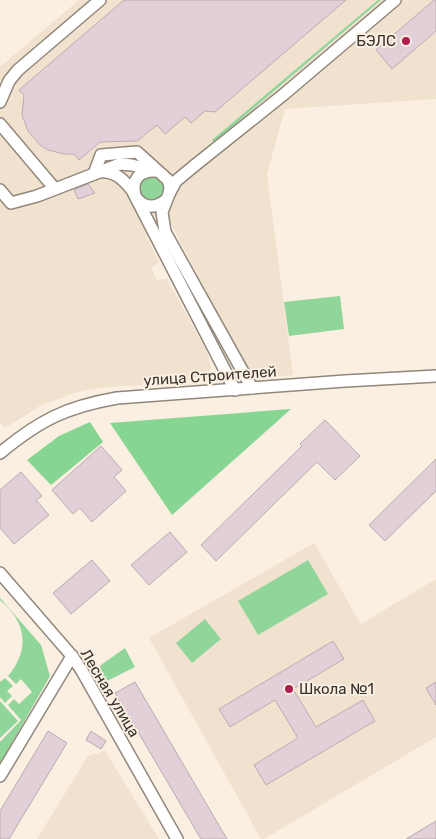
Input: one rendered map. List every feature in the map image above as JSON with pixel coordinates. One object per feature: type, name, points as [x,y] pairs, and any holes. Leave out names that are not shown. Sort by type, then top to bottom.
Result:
[{"type":"street","points":[[0,102],[9,81],[18,70],[100,0]]},
{"type":"street","points":[[157,171],[143,172],[134,183],[135,197],[146,206],[160,205],[176,181],[283,95],[395,0]]},
{"type":"street","points":[[0,124],[56,189]]},
{"type":"street","points":[[0,190],[11,203],[125,164],[163,174],[170,186],[162,212],[166,232],[252,388]]},
{"type":"street","points":[[96,173],[108,172],[119,176],[128,185],[235,390]]},
{"type":"street","name":"улица Строителей","points":[[0,453],[32,428],[51,417],[80,406],[117,398],[436,376]]},
{"type":"street","name":"Лесная улица","points":[[0,574],[82,670],[177,839]]},
{"type":"street","points":[[0,776],[72,656]]},
{"type":"shaded area","points":[[79,0],[436,0],[436,99],[285,109],[267,174],[293,375],[252,379],[171,224],[146,236],[159,262],[151,268],[157,280],[167,279],[205,348],[211,365],[210,372],[205,378],[162,383],[159,377],[141,385],[98,388],[77,392],[40,406],[5,428],[0,422],[0,67]]},
{"type":"shaded area","name":"Школа №1","points":[[314,543],[361,624],[436,579],[436,737],[264,839],[261,839],[149,638]]},
{"type":"shaded area","points":[[105,751],[159,839],[37,839],[88,756]]},
{"type":"green space","points":[[378,0],[381,0],[214,142],[212,140]]},
{"type":"green space","points":[[152,175],[161,179],[165,188],[161,197],[152,201],[143,197],[139,188],[143,179]]},
{"type":"green space","points":[[340,296],[344,329],[289,336],[284,302]]},
{"type":"green space","points":[[291,409],[172,515],[110,423]]},
{"type":"green space","points":[[90,422],[103,442],[51,485],[27,460],[59,436]]},
{"type":"green space","points":[[308,560],[328,594],[258,635],[238,601]]},
{"type":"green space","points":[[10,609],[41,645],[50,676],[0,764],[0,742],[21,720],[8,705],[14,699],[19,704],[32,692],[21,679],[16,684],[8,676],[20,656],[22,636],[20,627]]},
{"type":"green space","points":[[205,619],[221,639],[192,663],[176,643]]},
{"type":"green space","points":[[125,648],[135,667],[103,683],[98,670],[101,665]]},
{"type":"green space","points":[[5,678],[13,686],[7,691],[12,696],[5,703],[0,697],[0,682]]},
{"type":"green space","points":[[0,701],[18,721],[0,738]]},
{"type":"building","points":[[124,0],[346,0],[215,112],[205,111],[191,123],[185,117],[165,134],[157,125],[137,141],[100,142],[79,160],[74,154],[64,154],[48,150],[40,145],[28,131],[22,115],[24,95],[19,90]]},
{"type":"building","name":"БЭЛС","points":[[436,0],[436,31],[392,69],[376,50]]},
{"type":"building","points":[[88,184],[95,193],[78,199],[74,190]]},
{"type":"building","points":[[325,420],[360,456],[335,480],[317,462],[216,561],[201,545],[302,446],[300,444]]},
{"type":"building","points":[[101,446],[122,470],[114,477],[126,491],[92,522],[80,508],[73,514],[52,490]]},
{"type":"building","points":[[436,459],[436,491],[385,541],[369,525]]},
{"type":"building","points":[[21,472],[42,496],[36,500],[49,515],[14,544],[0,528],[0,490]]},
{"type":"building","points":[[170,532],[187,552],[149,585],[131,565]]},
{"type":"building","points":[[92,560],[110,581],[71,614],[53,593]]},
{"type":"building","points":[[333,641],[344,659],[293,689],[316,727],[363,700],[375,721],[266,785],[254,765],[298,738],[275,700],[230,727],[219,709]]},
{"type":"building","points":[[135,682],[227,839],[201,839],[115,693]]},
{"type":"building","points":[[436,682],[436,705],[426,688]]},
{"type":"building","points":[[48,731],[67,743],[9,839],[0,839],[0,811]]},
{"type":"building","points":[[91,731],[106,741],[101,749],[86,740]]},
{"type":"building","points":[[436,821],[436,839],[406,839]]},
{"type":"place","name":"БЭЛС","points":[[406,41]]},
{"type":"place","name":"Школа №1","points":[[289,689]]}]
